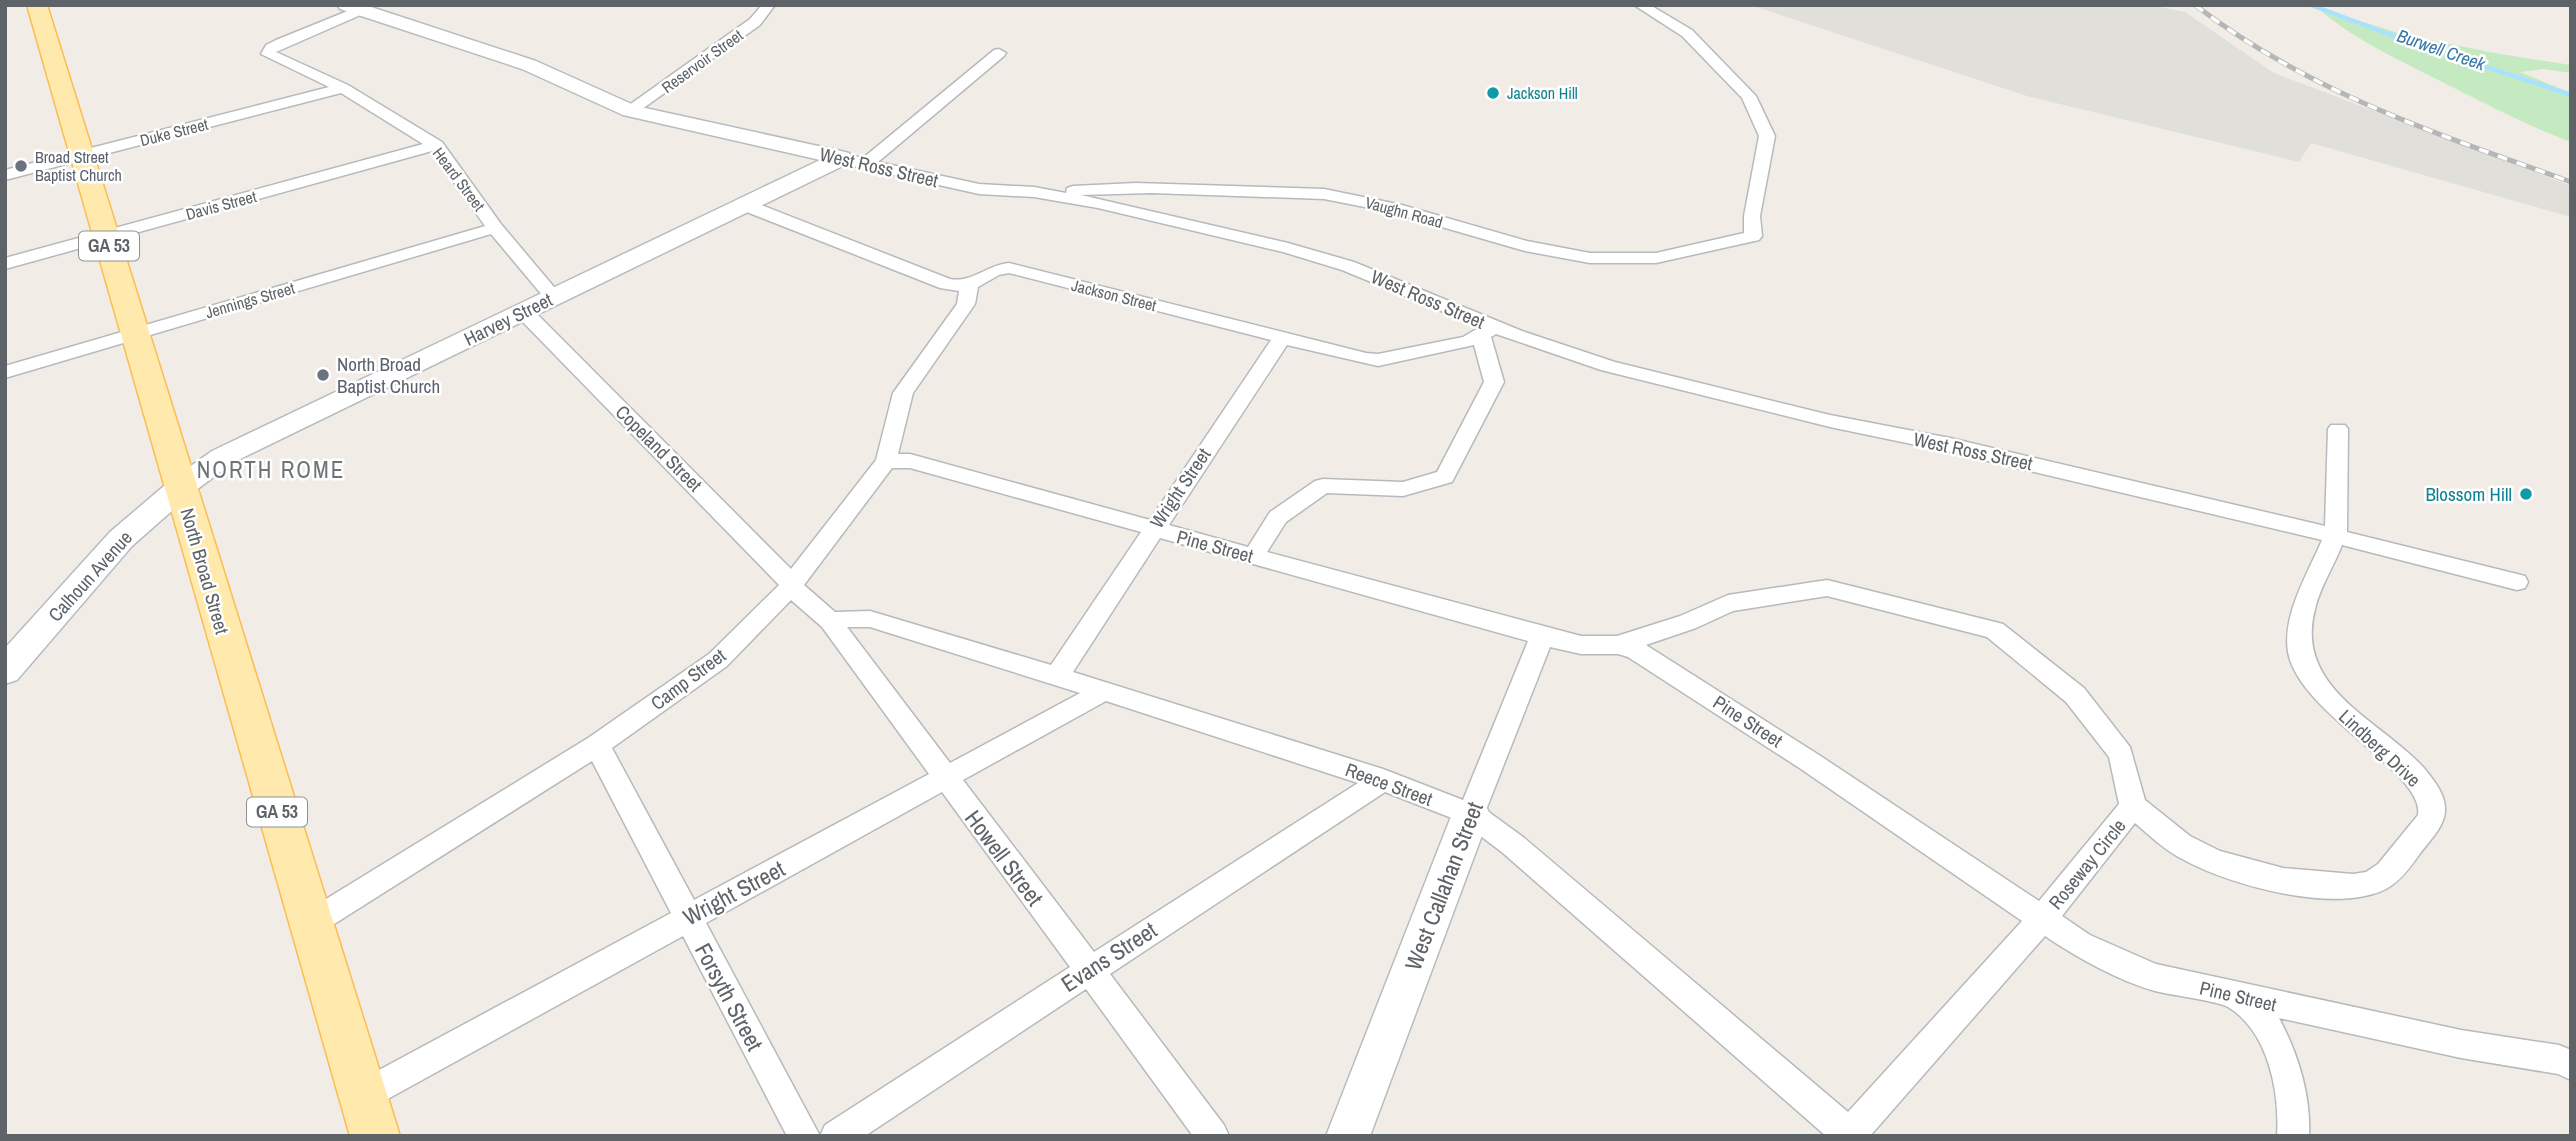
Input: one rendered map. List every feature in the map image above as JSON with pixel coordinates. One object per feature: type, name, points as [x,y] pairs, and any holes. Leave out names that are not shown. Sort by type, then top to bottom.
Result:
[{"type":"main road","name":"North Broad Street","points":[[37,5],[375,1136]]},
{"type":"street","name":"Reservoir Street","points":[[630,111],[755,22],[769,5]]},
{"type":"street","name":"Vaughn Road","points":[[1049,195],[1120,187],[1261,190],[1320,195],[1363,201],[1568,255],[1604,259],[1626,260],[1693,253],[1753,236],[1752,216],[1767,136],[1749,96],[1687,33],[1640,5]]},
{"type":"street","name":"West Ross Street","points":[[353,8],[529,65],[630,111],[979,189],[1049,195],[1098,203],[1320,256],[1488,331],[1608,366],[1723,396],[1950,445],[2336,535],[2517,582]]},
{"type":"street","name":"Heard Street","points":[[353,8],[267,52],[295,68],[344,88],[436,145],[495,228],[553,297]]},
{"type":"street","points":[[866,164],[999,53]]},
{"type":"street","name":"Duke Street","points":[[5,175],[344,88]]},
{"type":"street","name":"Davis Street","points":[[5,264],[436,145]]},
{"type":"street","name":"Harvey Street","points":[[181,487],[222,457],[841,158]]},
{"type":"street","points":[[745,205],[946,284],[968,286]]},
{"type":"street","name":"Jennings Street","points":[[5,372],[495,228]]},
{"type":"street","name":"Jackson Street","points":[[968,286],[982,280],[995,268],[1009,268],[1378,360],[1469,341],[1488,331]]},
{"type":"street","name":"Camp Street","points":[[310,924],[597,745],[718,660],[791,586],[886,461],[903,393],[966,304],[968,286]]},
{"type":"street","name":"Copeland Street","points":[[524,312],[778,568],[791,586]]},
{"type":"street","points":[[1253,556],[1278,517],[1323,486],[1404,489],[1445,477],[1494,382],[1488,331]]},
{"type":"street","name":"Wright Street","points":[[1057,676],[1152,529],[1282,338]]},
{"type":"street","name":"Lindberg Drive","points":[[2133,806],[2195,853],[2228,867],[2297,883],[2368,884],[2386,873],[2430,823],[2434,811],[2429,795],[2417,777],[2324,695],[2311,679],[2300,651],[2303,609],[2336,535],[2338,429]]},
{"type":"street","name":"Pine Street","points":[[886,461],[910,461],[1542,636],[1581,645],[1618,645],[1637,651],[2080,944],[2124,966],[2153,977],[2234,996],[2461,1044],[2559,1060],[2571,1065]]},
{"type":"street","name":"Calhoun Avenue","points":[[13,663],[121,539],[181,487]]},
{"type":"street","name":"Howell Street","points":[[791,586],[830,621],[1213,1136]]},
{"type":"street","name":"Roseway Circle","points":[[1618,645],[1688,622],[1728,603],[1827,588],[1995,630],[2075,695],[2121,754],[2133,806],[2043,918],[1850,1135]]},
{"type":"street","name":"Reece Street","points":[[830,621],[870,619],[1383,780],[1471,814],[1513,845],[1850,1135]]},
{"type":"street","name":"West Callahan Street","points":[[1348,1136],[1542,636]]},
{"type":"street","name":"Wright Street","points":[[364,1095],[1104,691]]},
{"type":"street","name":"Forsyth Street","points":[[597,745],[804,1136]]},
{"type":"street","name":"Evans Street","points":[[836,1136],[1383,780]]},
{"type":"street","points":[[2234,996],[2257,1012],[2268,1026],[2285,1072],[2294,1125],[2292,1136]]},
{"type":"shaded area","points":[[1750,5],[2149,5],[2185,12],[2274,73],[2571,186],[2571,217],[2311,143],[2299,162],[2027,96]]},
{"type":"green space","points":[[2318,8],[2405,35],[2571,65],[2571,73],[2543,69],[2520,72],[2571,93],[2571,142],[2504,113],[2391,56],[2360,39]]},
{"type":"waterway","name":"Burwell Creek","points":[[2311,5],[2402,39],[2571,95]]},
{"type":"railway","points":[[2195,5],[2283,63],[2329,87],[2423,128],[2571,182]]},
{"type":"place","name":"Jackson Hill","points":[[1493,93]]},
{"type":"place","name":"Broad Street Baptist Church","points":[[21,166]]},
{"type":"place","name":"North Broad Baptist Church","points":[[323,375]]},
{"type":"place","name":"Blossom Hill","points":[[2526,494]]},
{"type":"district","name":"NORTH ROME","points":[[271,470]]}]
